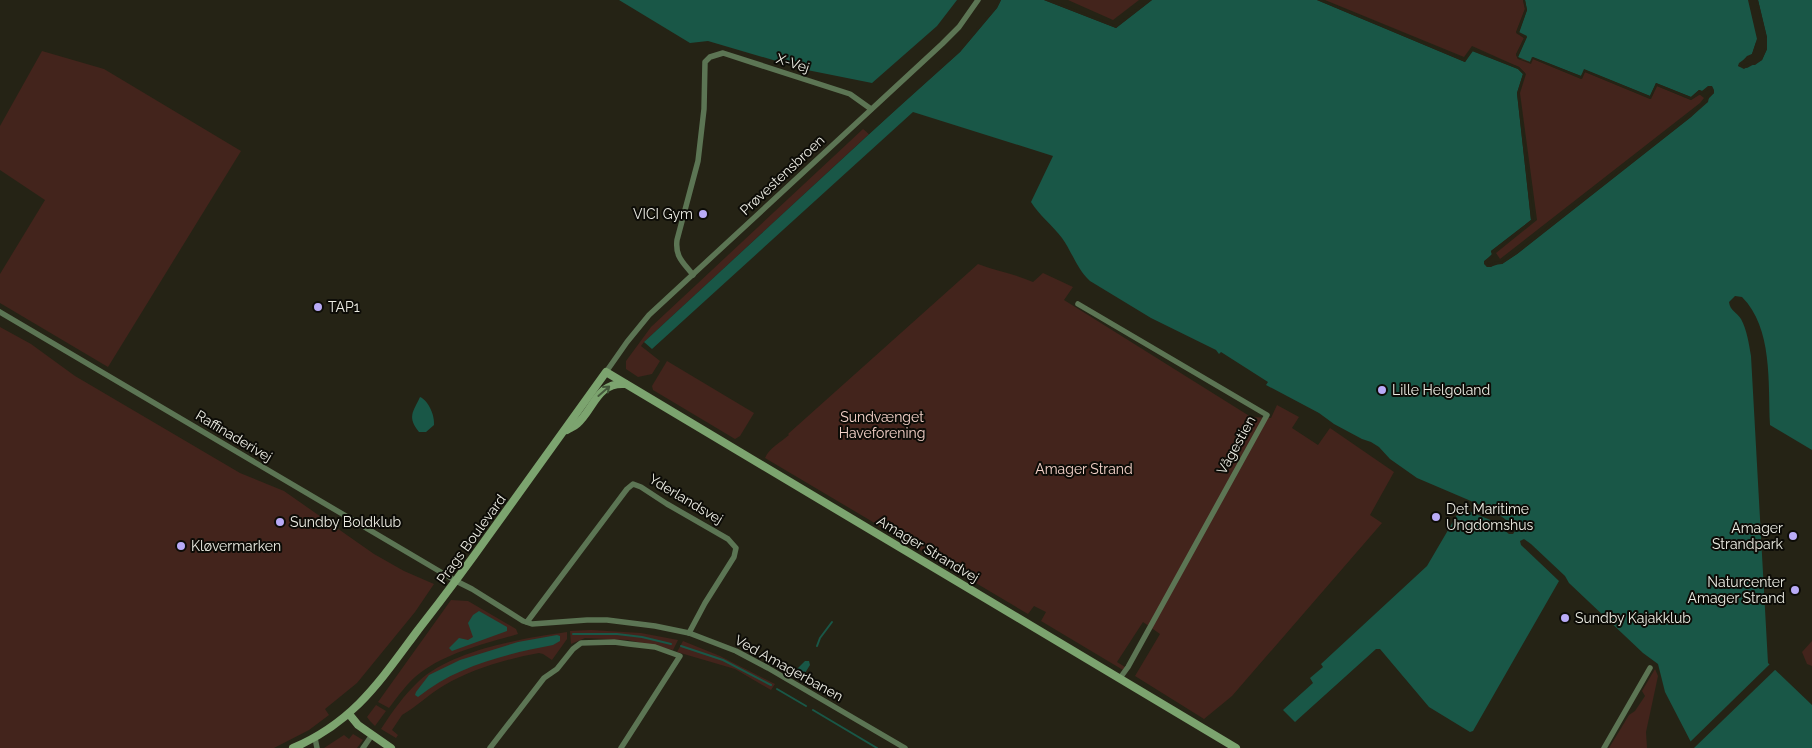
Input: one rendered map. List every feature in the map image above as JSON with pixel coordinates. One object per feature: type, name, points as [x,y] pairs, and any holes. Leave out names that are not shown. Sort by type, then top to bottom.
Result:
[{"type":"street","name":"Prøvestensbroen","points":[[606,372],[649,315],[960,27],[978,0]]},
{"type":"street","name":"X-Vej","points":[[693,275],[676,250],[698,161],[704,109],[705,62],[710,57],[723,53],[850,94],[871,109]]},
{"type":"street","name":"Vågestien","points":[[1078,304],[1268,415],[1128,667],[1120,678]]},
{"type":"street","name":"Raffinaderivej","points":[[0,312],[456,581]]},
{"type":"street","name":"Amager Strandvej","points":[[606,372],[1236,748]]},
{"type":"street","name":"Prags Boulevard","points":[[293,748],[315,738],[349,714],[369,694],[456,581],[606,372]]},
{"type":"street","points":[[563,433],[577,424],[607,388],[613,384],[627,384]]},
{"type":"street","name":"Yderlandsvej","points":[[527,622],[627,489],[633,484],[641,486],[733,542],[736,548],[734,556],[688,633]]},
{"type":"street","name":"Ved Amagerbanen","points":[[456,581],[527,622],[536,624],[578,620],[606,620],[655,626],[688,633],[736,651],[905,748]]},
{"type":"street","points":[[490,748],[544,678],[557,669],[573,648],[581,644],[614,642],[655,647],[680,656],[621,748]]},
{"type":"street","points":[[1604,748],[1650,668]]},
{"type":"street","points":[[349,714],[358,726],[391,748]]},
{"type":"street","points":[[363,748],[372,735]]},
{"type":"street","points":[[315,738],[317,748]]},
{"type":"green space","points":[[1068,0],[1139,0],[1113,20]]},
{"type":"green space","points":[[1325,0],[1523,0],[1525,9],[1516,33],[1524,38],[1516,54],[1518,59],[1533,59],[1582,79],[1585,72],[1651,99],[1657,86],[1691,100],[1699,94],[1704,98],[1500,259],[1496,253],[1537,220],[1520,93],[1526,74],[1519,67],[1472,46],[1464,57]]},
{"type":"green space","points":[[42,51],[104,69],[241,151],[108,367],[0,303],[0,274],[45,200],[0,170],[0,126]]},
{"type":"green space","points":[[863,129],[869,134],[644,342],[641,346],[660,361],[652,374],[638,377],[626,369],[626,361],[651,327]]},
{"type":"green space","points":[[978,264],[1033,282],[1043,273],[1073,287],[1064,300],[1251,417],[1271,418],[1277,405],[1299,417],[1292,428],[1318,445],[1330,428],[1394,472],[1370,515],[1382,523],[1232,696],[1204,719],[1135,676],[1160,634],[1143,622],[1117,662],[1125,667],[1123,670],[1041,621],[1046,612],[1034,606],[1028,614],[765,458],[772,448],[789,435]]},
{"type":"green space","name":"Kløvermarken","points":[[0,327],[31,344],[75,376],[240,473],[284,491],[374,554],[404,571],[434,584],[415,612],[357,683],[325,709],[329,715],[309,730],[274,748],[0,748]]},
{"type":"green space","points":[[667,361],[754,413],[740,436],[735,439],[653,390],[652,386]]},
{"type":"green space","points":[[451,600],[468,601],[516,629],[518,634],[467,649],[442,659],[411,681],[389,708],[378,702]]},
{"type":"green space","points":[[591,630],[641,633],[678,640],[673,650],[628,640],[585,638],[571,644],[570,631]]},
{"type":"green space","points":[[567,632],[567,639],[552,660],[539,653],[514,658],[477,670],[443,686],[402,715],[392,730],[398,735],[396,738],[381,729],[398,704],[419,681],[433,670],[450,661],[489,647]]},
{"type":"green space","points":[[683,641],[720,656],[775,684],[771,690],[735,669],[677,652]]},
{"type":"green space","points":[[1812,641],[1812,666],[1807,664],[1802,652]]},
{"type":"green space","points":[[1655,669],[1658,676],[1646,732],[1647,748],[1609,748],[1629,715],[1635,711],[1645,696],[1642,691]]},
{"type":"green space","points":[[376,705],[386,711],[375,726],[367,717]]},
{"type":"green space","points":[[353,734],[363,740],[357,748],[324,748],[344,735],[349,739]]},
{"type":"water","points":[[619,0],[957,0],[937,26],[872,83],[807,70],[708,41],[690,43]]},
{"type":"water","points":[[1001,0],[1044,0],[1116,28],[1152,0],[1317,0],[1465,62],[1472,51],[1518,69],[1523,74],[1517,93],[1531,220],[1491,251],[1492,254],[1485,261],[1487,267],[1502,264],[1517,254],[1691,117],[1714,93],[1712,87],[1702,91],[1699,90],[1691,97],[1656,83],[1650,96],[1585,70],[1581,76],[1533,57],[1530,62],[1518,57],[1527,37],[1519,33],[1527,10],[1525,0],[1748,0],[1757,39],[1752,54],[1747,56],[1738,66],[1747,68],[1762,60],[1767,49],[1767,37],[1758,0],[1812,0],[1812,450],[1770,425],[1767,357],[1759,324],[1752,310],[1742,297],[1735,296],[1729,302],[1743,323],[1748,337],[1751,356],[1768,663],[1812,705],[1812,748],[1694,748],[1665,692],[1658,664],[1643,653],[1569,583],[1565,576],[1524,539],[1520,541],[1521,545],[1559,581],[1473,731],[1470,732],[1429,707],[1380,649],[1376,649],[1295,722],[1283,710],[1313,683],[1310,678],[1323,667],[1321,664],[1427,566],[1461,508],[1493,521],[1509,534],[1513,534],[1515,531],[1505,519],[1492,510],[1417,478],[1390,459],[1379,447],[1371,442],[1334,424],[1319,413],[1266,385],[1268,382],[1221,352],[1219,354],[1216,350],[1151,318],[1090,281],[1062,238],[1031,202],[1053,156],[913,112],[652,349],[644,342],[960,52],[997,8]]},
{"type":"water","points":[[420,397],[429,405],[433,417],[434,425],[426,432],[419,432],[412,418],[413,411]]},
{"type":"water","points":[[479,611],[507,627],[507,631],[452,651],[449,648],[459,638],[468,640],[473,637],[468,623],[473,615]]},
{"type":"water","points":[[560,636],[560,641],[553,645],[500,657],[465,669],[433,686],[418,697],[415,695],[429,675],[460,660],[518,642]]},
{"type":"water","points":[[805,661],[809,661],[810,665],[805,673],[799,674],[797,669]]},
{"type":"pier","points":[[998,0],[1001,0],[997,8],[960,52],[869,134],[867,132],[958,51]]},
{"type":"pier","points":[[1044,0],[1051,0],[1115,25],[1148,0],[1152,0],[1116,28]]},
{"type":"pier","points":[[1317,0],[1323,0],[1464,59],[1473,49],[1519,67],[1525,73],[1519,93],[1534,220],[1494,252],[1494,256],[1487,262],[1489,265],[1496,261],[1501,262],[1515,252],[1689,115],[1706,101],[1707,96],[1712,92],[1709,89],[1691,100],[1657,86],[1650,99],[1585,72],[1581,79],[1533,59],[1531,64],[1518,59],[1516,55],[1524,38],[1516,32],[1525,9],[1523,0],[1525,0],[1527,10],[1519,32],[1527,36],[1518,57],[1520,59],[1530,62],[1532,57],[1581,76],[1584,69],[1650,96],[1656,83],[1691,97],[1699,90],[1702,91],[1708,86],[1712,86],[1714,93],[1709,97],[1708,102],[1691,117],[1517,254],[1502,264],[1487,267],[1484,261],[1492,255],[1491,251],[1531,220],[1517,93],[1523,74],[1518,69],[1473,51],[1465,62]]},
{"type":"pier","points":[[1756,0],[1758,0],[1767,38],[1767,49],[1762,60],[1744,69],[1738,66],[1739,63],[1752,54],[1757,39],[1755,51],[1751,57],[1741,64],[1742,66],[1754,63],[1760,58],[1765,48],[1765,38]]},
{"type":"pier","points":[[1771,663],[1777,668],[1692,748],[1689,743]]},
{"type":"waterway","points":[[817,646],[820,638],[832,622]]},
{"type":"waterway","points":[[573,634],[617,634],[642,637],[671,644]]},
{"type":"waterway","points":[[681,646],[723,660],[771,685]]},
{"type":"waterway","points":[[777,689],[806,706]]},
{"type":"waterway","points":[[813,710],[877,748]]},
{"type":"place","name":"VICI Gym","points":[[703,214]]},
{"type":"place","name":"TAP1","points":[[318,307]]},
{"type":"place","name":"Lille Helgoland","points":[[1382,390]]},
{"type":"place","name":"Det Maritime Ungdomshus","points":[[1436,517]]},
{"type":"place","name":"Sundby Boldklub","points":[[280,522]]},
{"type":"place","name":"Amager Strandpark","points":[[1793,536]]},
{"type":"place","name":"Kløvermarken","points":[[181,546]]},
{"type":"place","name":"Naturcenter Amager Strand","points":[[1795,590]]},
{"type":"place","name":"Sundby Kajakklub","points":[[1565,618]]},
{"type":"park label","name":"Sundvænget Haveforening","points":[[882,426]]},
{"type":"park label","name":"Amager Strand","points":[[1084,469]]}]
